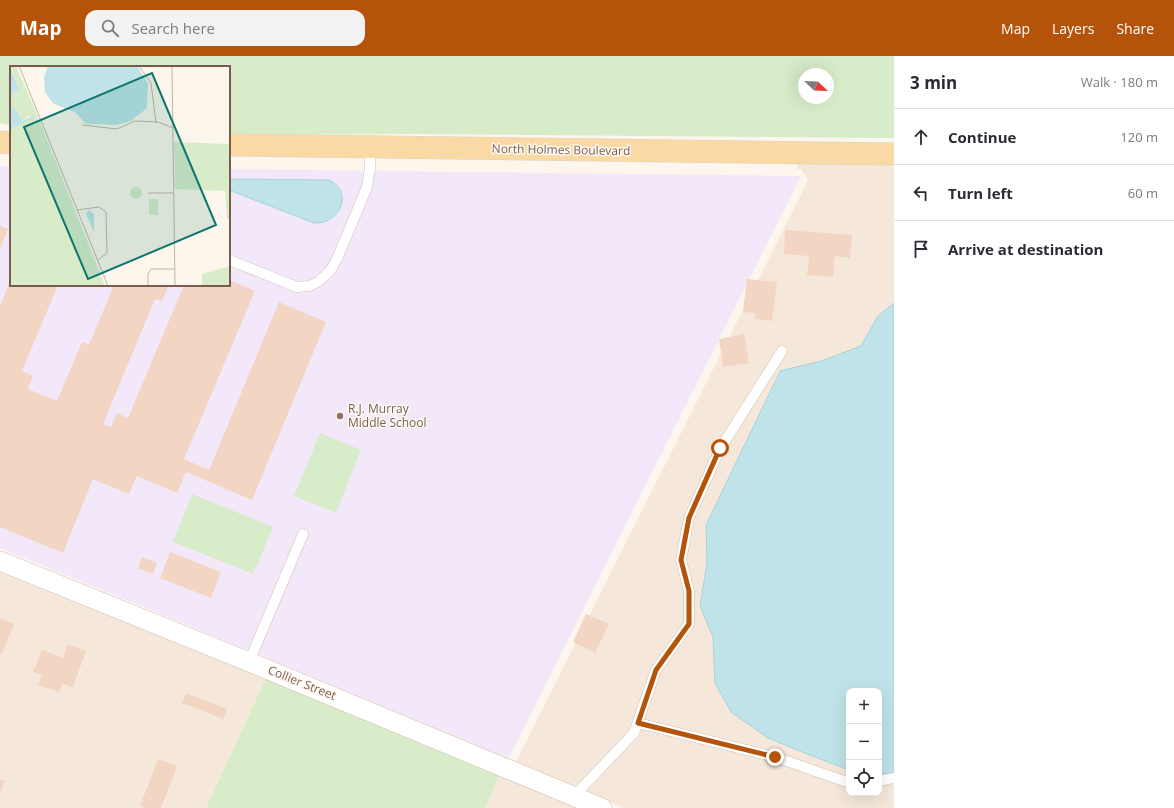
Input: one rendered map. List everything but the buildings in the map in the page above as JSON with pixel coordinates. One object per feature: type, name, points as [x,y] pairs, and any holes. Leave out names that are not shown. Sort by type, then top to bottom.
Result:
[{"type":"main road","points":[[0,142],[10,143]]},
{"type":"main road","name":"North Holmes Boulevard","points":[[230,146],[894,154]]},
{"type":"street","name":"Collier Street","points":[[0,561],[602,808]]},
{"type":"lane","points":[[230,260],[297,287],[310,286],[319,281],[330,271],[337,259],[367,187],[370,168],[370,147]]},
{"type":"lane","points":[[574,796],[634,733],[656,670],[689,624],[689,591],[681,560],[689,518],[720,448],[782,351]]},
{"type":"lane","points":[[249,662],[303,534]]},
{"type":"lane","points":[[638,723],[775,757],[846,781]]},
{"type":"lane","points":[[882,780],[894,778]]},
{"type":"shaded area","points":[[800,161],[894,162],[894,303],[878,316],[861,346],[821,361],[779,371],[706,525],[707,563],[700,606],[713,637],[715,683],[802,752],[846,769],[846,796],[882,796],[882,773],[894,774],[894,808],[624,808],[514,763],[516,762],[808,180],[801,169],[796,169]]},
{"type":"shaded area","name":"R.J. Murray Middle School","points":[[0,166],[10,166],[10,286],[230,286],[230,169],[801,176],[509,758],[0,548]]},
{"type":"shaded area","points":[[0,569],[266,678],[206,808],[0,808]]},
{"type":"shaded area","points":[[500,774],[581,808],[485,808]]},
{"type":"green space","points":[[0,56],[894,56],[894,138],[415,134],[230,135],[230,66],[10,66],[10,125],[0,123]]},
{"type":"green space","points":[[320,433],[361,450],[336,513],[294,496]]},
{"type":"green space","points":[[192,494],[273,527],[253,574],[173,542]]},
{"type":"green space","points":[[266,678],[500,774],[485,808],[206,808]]},
{"type":"water","points":[[230,179],[329,180],[337,185],[341,192],[341,207],[331,219],[314,223],[230,190]]},
{"type":"water","points":[[894,303],[894,774],[882,773],[882,688],[846,688],[846,769],[768,738],[731,712],[715,683],[713,637],[700,606],[707,563],[706,525],[780,371],[821,361],[861,346],[878,316]]},
{"type":"place","name":"R.J. Murray Middle School","points":[[340,416]]},
{"type":"route","points":[[720,448],[689,518],[681,560],[689,591],[689,624],[656,670],[638,723],[775,757]]}]
